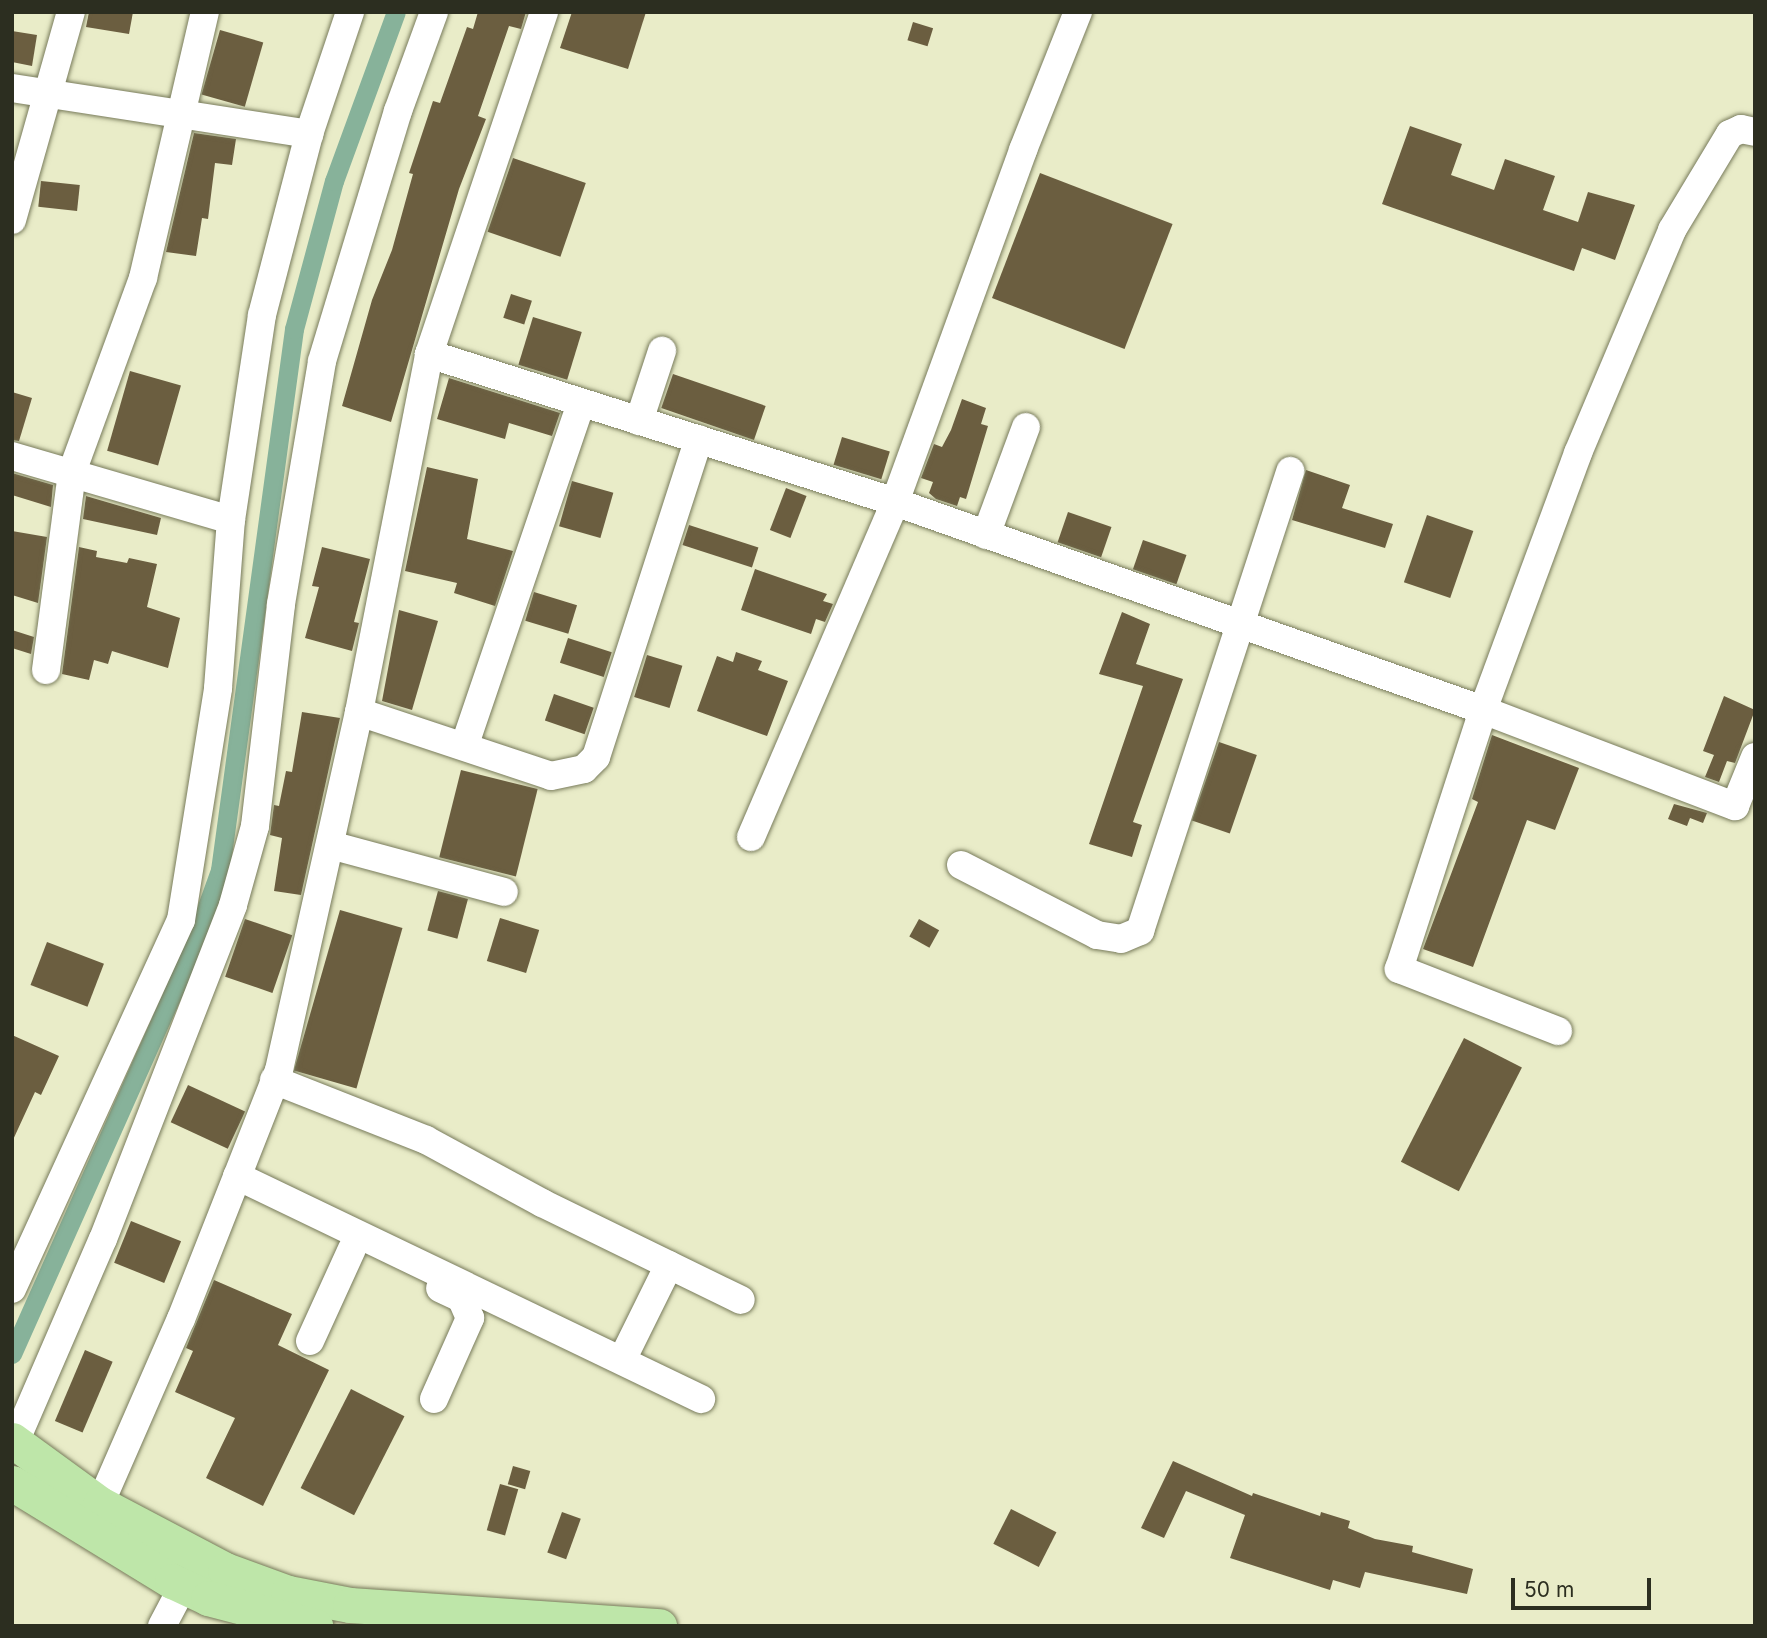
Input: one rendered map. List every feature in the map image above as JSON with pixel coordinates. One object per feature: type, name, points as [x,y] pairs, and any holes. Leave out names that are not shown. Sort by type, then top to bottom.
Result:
[{"type":"main road","points":[[14,1441],[100,1504],[225,1570],[288,1593],[350,1605],[659,1626]]},
{"type":"main road","points":[[12,1483],[136,1562],[183,1586],[279,1619],[315,1626]]},
{"type":"street","points":[[12,220],[51,92],[71,12]]},
{"type":"street","points":[[46,670],[72,472],[144,278],[179,112],[205,12]]},
{"type":"street","points":[[12,1289],[181,920],[218,688],[231,520],[262,315],[309,134],[350,12]]},
{"type":"street","points":[[14,1441],[103,1239],[233,905],[255,825],[281,604],[322,360],[398,111],[434,12]]},
{"type":"street","points":[[100,1504],[233,1186],[274,1080],[359,712],[429,354],[544,12]]},
{"type":"street","points":[[751,837],[895,502],[1078,12]]},
{"type":"street","points":[[12,88],[309,134]]},
{"type":"street","points":[[1558,1031],[1399,969],[1483,710],[1578,453],[1672,230],[1730,134],[1741,129],[1755,132]]},
{"type":"street","points":[[639,421],[662,351]]},
{"type":"street","points":[[429,354],[895,502],[1237,626],[1483,710],[1735,806],[1755,757]]},
{"type":"street","points":[[465,744],[581,402]]},
{"type":"street","points":[[986,535],[1026,427]]},
{"type":"street","points":[[359,712],[465,744],[551,776],[584,769],[596,757],[699,439]]},
{"type":"street","points":[[12,456],[231,520]]},
{"type":"street","points":[[961,865],[1097,935],[1121,939],[1140,931],[1237,626],[1290,471]]},
{"type":"street","points":[[330,845],[504,892]]},
{"type":"street","points":[[274,1080],[426,1140],[741,1300]]},
{"type":"street","points":[[233,1186],[352,1250],[467,1304],[468,1324],[434,1399]]},
{"type":"street","points":[[233,1186],[622,1360],[701,1399]]},
{"type":"street","points":[[310,1340],[352,1250]]},
{"type":"street","points":[[622,1360],[669,1265]]},
{"type":"street","points":[[162,1626],[183,1586]]},
{"type":"building","points":[[89,12],[133,12],[129,34],[86,27]]},
{"type":"building","points":[[478,12],[526,12],[521,29],[509,26],[478,116],[486,119],[459,189],[391,422],[342,406],[372,300],[392,250],[413,174],[409,173],[433,101],[440,103],[467,27],[473,29]]},
{"type":"building","points":[[572,12],[646,12],[628,69],[560,48]]},
{"type":"building","points":[[913,22],[933,28],[928,46],[907,40]]},
{"type":"building","points":[[220,30],[263,42],[245,107],[202,94]]},
{"type":"building","points":[[12,31],[37,35],[32,66],[12,62]]},
{"type":"building","points":[[1410,126],[1462,144],[1451,175],[1494,190],[1505,159],[1555,176],[1543,210],[1578,222],[1588,192],[1635,205],[1615,260],[1582,248],[1574,271],[1382,204]]},
{"type":"building","points":[[194,133],[236,139],[232,165],[215,163],[208,219],[202,218],[196,256],[166,252]]},
{"type":"building","points":[[513,158],[586,183],[560,257],[488,232]]},
{"type":"building","points":[[1040,173],[1173,224],[1125,349],[992,298]]},
{"type":"building","points":[[41,181],[80,185],[77,211],[38,207]]},
{"type":"building","points":[[511,294],[532,301],[524,325],[503,318]]},
{"type":"building","points":[[533,317],[582,332],[567,380],[518,365]]},
{"type":"building","points":[[130,371],[181,386],[158,465],[107,451]]},
{"type":"building","points":[[673,374],[766,406],[754,440],[661,408]]},
{"type":"building","points":[[449,378],[560,413],[552,436],[509,423],[505,439],[437,419]]},
{"type":"building","points":[[12,392],[32,398],[19,441],[12,440]]},
{"type":"building","points":[[962,399],[986,408],[981,424],[988,426],[966,499],[960,497],[957,506],[936,499],[929,493],[933,482],[921,478],[934,444],[942,447],[951,430]]},
{"type":"building","points":[[842,437],[890,452],[881,479],[834,465]]},
{"type":"building","points":[[427,467],[478,479],[467,539],[513,551],[495,606],[454,593],[457,583],[405,571]]},
{"type":"building","points":[[1306,470],[1350,485],[1342,508],[1393,524],[1385,548],[1292,520]]},
{"type":"building","points":[[12,473],[53,485],[51,507],[12,495]]},
{"type":"building","points":[[572,481],[613,493],[600,538],[559,526]]},
{"type":"building","points":[[786,488],[807,496],[790,538],[770,530]]},
{"type":"building","points":[[86,496],[161,518],[157,535],[83,519]]},
{"type":"building","points":[[1068,512],[1111,527],[1101,557],[1058,542]]},
{"type":"building","points":[[1427,515],[1473,531],[1450,598],[1404,582]]},
{"type":"building","points":[[689,525],[758,548],[752,568],[683,545]]},
{"type":"building","points":[[12,531],[47,537],[38,603],[12,595]]},
{"type":"building","points":[[1143,540],[1186,555],[1176,584],[1133,569]]},
{"type":"building","points":[[79,547],[97,551],[96,557],[127,563],[129,558],[157,564],[147,607],[180,618],[168,668],[112,651],[108,664],[94,660],[89,680],[62,674]]},
{"type":"building","points":[[322,547],[370,559],[354,622],[359,623],[352,651],[305,638],[319,587],[312,586]]},
{"type":"building","points":[[755,569],[827,594],[823,601],[833,604],[825,622],[816,619],[811,634],[741,610]]},
{"type":"building","points":[[534,592],[577,605],[568,634],[525,621]]},
{"type":"building","points":[[399,610],[438,621],[412,710],[382,701]]},
{"type":"building","points":[[1122,612],[1150,624],[1136,664],[1183,679],[1133,822],[1142,825],[1132,857],[1089,844],[1143,686],[1099,674]]},
{"type":"building","points":[[12,630],[34,637],[31,654],[12,648]]},
{"type":"building","points":[[568,638],[612,652],[604,677],[560,663]]},
{"type":"building","points":[[736,652],[762,661],[758,670],[788,681],[767,736],[697,711],[717,656],[733,662]]},
{"type":"building","points":[[647,655],[682,666],[670,708],[634,697]]},
{"type":"building","points":[[554,694],[594,708],[585,734],[545,720]]},
{"type":"building","points":[[1724,696],[1755,710],[1735,763],[1727,761],[1719,782],[1705,777],[1714,755],[1703,751]]},
{"type":"building","points":[[302,712],[340,718],[301,895],[274,891],[282,838],[270,835],[274,805],[279,806],[286,771],[292,772]]},
{"type":"building","points":[[1492,735],[1579,768],[1555,830],[1527,820],[1473,967],[1423,949],[1478,802],[1472,799]]},
{"type":"building","points":[[1219,742],[1257,755],[1230,834],[1192,820]]},
{"type":"building","points":[[461,770],[538,789],[516,876],[439,857]]},
{"type":"building","points":[[1674,804],[1707,813],[1703,823],[1690,818],[1687,826],[1668,819]]},
{"type":"building","points":[[438,891],[468,899],[457,939],[427,931]]},
{"type":"building","points":[[340,910],[402,928],[356,1088],[294,1071]]},
{"type":"building","points":[[500,918],[539,930],[526,973],[487,961]]},
{"type":"building","points":[[245,919],[292,935],[272,993],[225,977]]},
{"type":"building","points":[[919,919],[939,930],[929,948],[909,936]]},
{"type":"building","points":[[47,942],[104,964],[87,1007],[31,985]]},
{"type":"building","points":[[12,1035],[59,1056],[41,1095],[35,1092],[12,1142]]},
{"type":"building","points":[[1464,1038],[1522,1068],[1459,1191],[1401,1162]]},
{"type":"building","points":[[188,1085],[245,1112],[228,1149],[171,1122]]},
{"type":"building","points":[[131,1221],[181,1241],[164,1283],[114,1263]]},
{"type":"building","points":[[214,1280],[292,1314],[278,1345],[329,1370],[263,1506],[206,1478],[235,1418],[175,1392],[193,1351],[186,1348]]},
{"type":"building","points":[[85,1350],[113,1362],[83,1433],[55,1421]]},
{"type":"building","points":[[351,1389],[404,1416],[354,1515],[301,1488]]},
{"type":"building","points":[[1173,1461],[1252,1496],[1253,1493],[1320,1516],[1321,1512],[1350,1521],[1348,1528],[1375,1539],[1413,1546],[1412,1552],[1473,1569],[1467,1594],[1365,1572],[1360,1588],[1333,1580],[1330,1590],[1230,1558],[1245,1515],[1186,1491],[1164,1538],[1141,1528]]},
{"type":"building","points":[[513,1466],[530,1471],[525,1489],[508,1484]]},
{"type":"building","points":[[500,1484],[518,1489],[505,1535],[487,1530]]},
{"type":"building","points":[[1011,1509],[1056,1532],[1039,1567],[993,1544]]},
{"type":"building","points":[[562,1512],[581,1519],[566,1559],[547,1552]]},
{"type":"waterway","points":[[12,1354],[188,959],[220,870],[294,329],[334,181],[396,12]]}]
